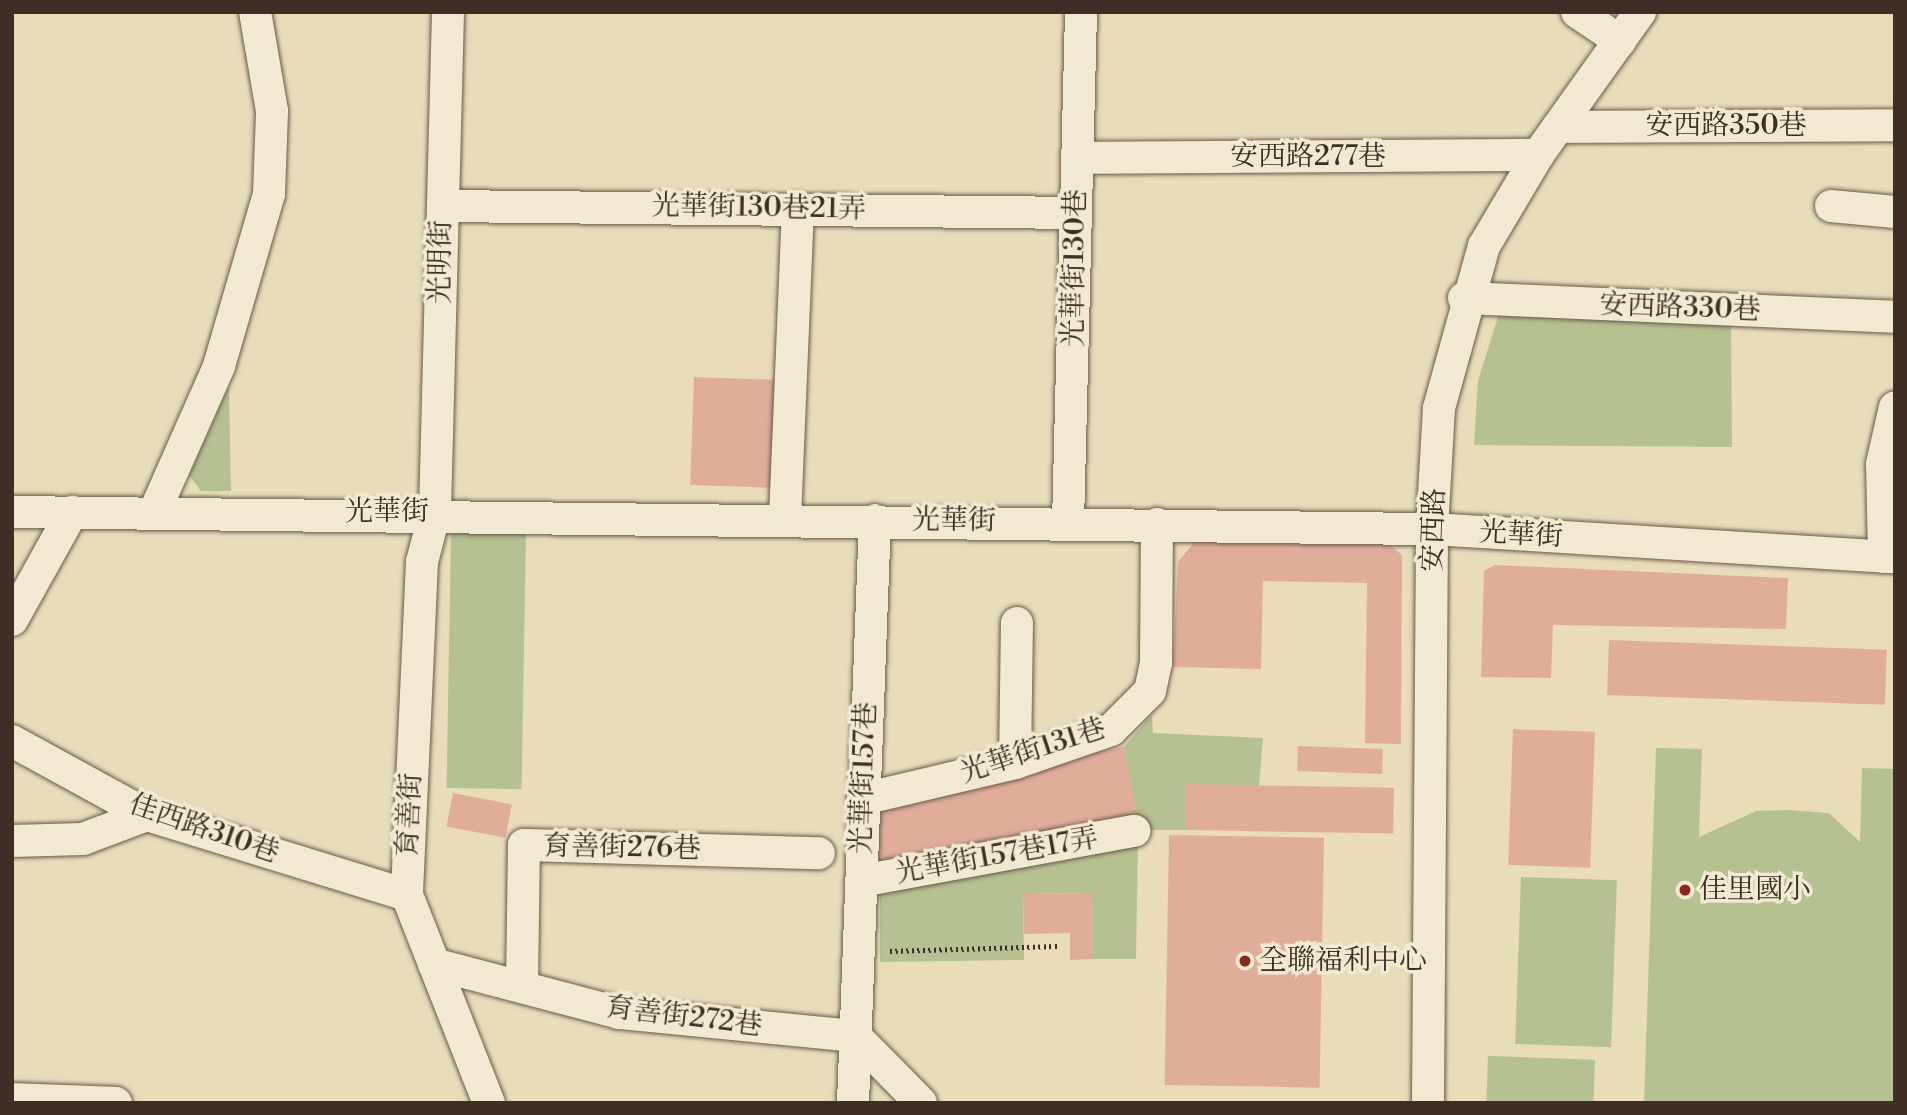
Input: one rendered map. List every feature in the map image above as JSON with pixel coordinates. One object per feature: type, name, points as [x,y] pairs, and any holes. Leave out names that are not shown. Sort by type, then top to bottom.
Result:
[{"type":"street","points":[[154,513],[219,366],[269,194],[272,111],[255,12]]},
{"type":"street","name":"光明街","points":[[435,512],[448,12]]},
{"type":"street","name":"光華街130巷","points":[[1068,523],[1081,12]]},
{"type":"street","points":[[1577,12],[1620,41]]},
{"type":"street","name":"安西路","points":[[1429,1103],[1432,529],[1439,408],[1464,298],[1484,246],[1538,155],[1640,12]]},
{"type":"street","name":"安西路350巷","points":[[1558,127],[1895,125]]},
{"type":"street","name":"安西路277巷","points":[[1077,158],[1538,155]]},
{"type":"street","name":"光華街130巷21弄","points":[[443,206],[1076,213]]},
{"type":"street","points":[[1831,206],[1895,212]]},
{"type":"street","points":[[785,518],[798,208]]},
{"type":"street","name":"安西路330巷","points":[[1464,298],[1895,317]]},
{"type":"street","points":[[1890,557],[1882,464],[1895,407]]},
{"type":"street","name":"光華街","points":[[12,512],[435,512],[1432,529],[1890,557]]},
{"type":"street","points":[[12,620],[72,512]]},
{"type":"street","name":"育善街","points":[[435,512],[422,562],[407,895],[489,1103]]},
{"type":"street","name":"光華街157巷","points":[[853,1103],[875,520]]},
{"type":"street","name":"光華街131巷","points":[[863,799],[1015,762],[1111,730],[1150,691],[1156,663],[1157,524]]},
{"type":"street","points":[[1015,762],[1017,623]]},
{"type":"street","name":"佳西路310巷","points":[[12,741],[147,815],[407,895]]},
{"type":"street","points":[[12,841],[83,839],[147,815]]},
{"type":"street","name":"光華街157巷17弄","points":[[860,881],[1134,831]]},
{"type":"street","name":"育善街276巷","points":[[522,986],[524,845],[819,853]]},
{"type":"street","name":"育善街272巷","points":[[434,964],[619,1013],[855,1036]]},
{"type":"street","points":[[855,1036],[921,1103]]},
{"type":"street","points":[[12,1099],[116,1103]]},
{"type":"path","points":[[858,952],[1058,946]]},
{"type":"green space","points":[[1500,310],[1731,318],[1732,447],[1474,445],[1478,381]]},
{"type":"green space","points":[[229,387],[231,491],[201,491],[189,475]]},
{"type":"green space","points":[[451,532],[526,533],[522,789],[447,788]]},
{"type":"green space","points":[[1152,715],[1153,733],[1263,738],[1259,786],[1185,830],[1139,830],[1124,747]]},
{"type":"green space","points":[[1656,748],[1702,749],[1699,837],[1756,811],[1788,810],[1829,813],[1860,842],[1862,768],[1895,769],[1895,1103],[1644,1103]]},
{"type":"green space","points":[[1138,842],[1136,959],[1092,959],[1091,893],[1023,894],[1024,960],[880,962],[880,887]]},
{"type":"green space","points":[[1521,877],[1617,880],[1611,1047],[1515,1044]]},
{"type":"green space","points":[[1488,1056],[1595,1060],[1593,1103],[1486,1103]]},
{"type":"building","points":[[694,377],[777,380],[773,488],[690,485]]},
{"type":"building","points":[[1195,541],[1388,543],[1402,555],[1401,744],[1365,743],[1367,583],[1263,581],[1261,669],[1173,667],[1178,562]]},
{"type":"building","points":[[1495,565],[1788,578],[1786,629],[1553,625],[1551,678],[1481,677],[1484,571]]},
{"type":"building","points":[[1609,640],[1887,650],[1885,705],[1607,695]]},
{"type":"building","points":[[1513,729],[1595,732],[1590,868],[1508,865]]},
{"type":"building","points":[[1298,746],[1383,749],[1382,774],[1297,771]]},
{"type":"building","points":[[1124,747],[1138,817],[880,867],[867,797]]},
{"type":"building","points":[[1186,784],[1394,788],[1393,834],[1185,830]]},
{"type":"building","points":[[453,793],[512,804],[505,838],[447,826]]},
{"type":"building","name":"全聯福利中心","points":[[1169,835],[1324,838],[1320,1088],[1165,1085]]},
{"type":"building","points":[[1091,893],[1092,959],[1070,960],[1070,933],[1024,934],[1023,894]]},
{"type":"place","name":"佳里國小","points":[[1685,890]]},
{"type":"place","name":"全聯福利中心","points":[[1245,961]]}]
